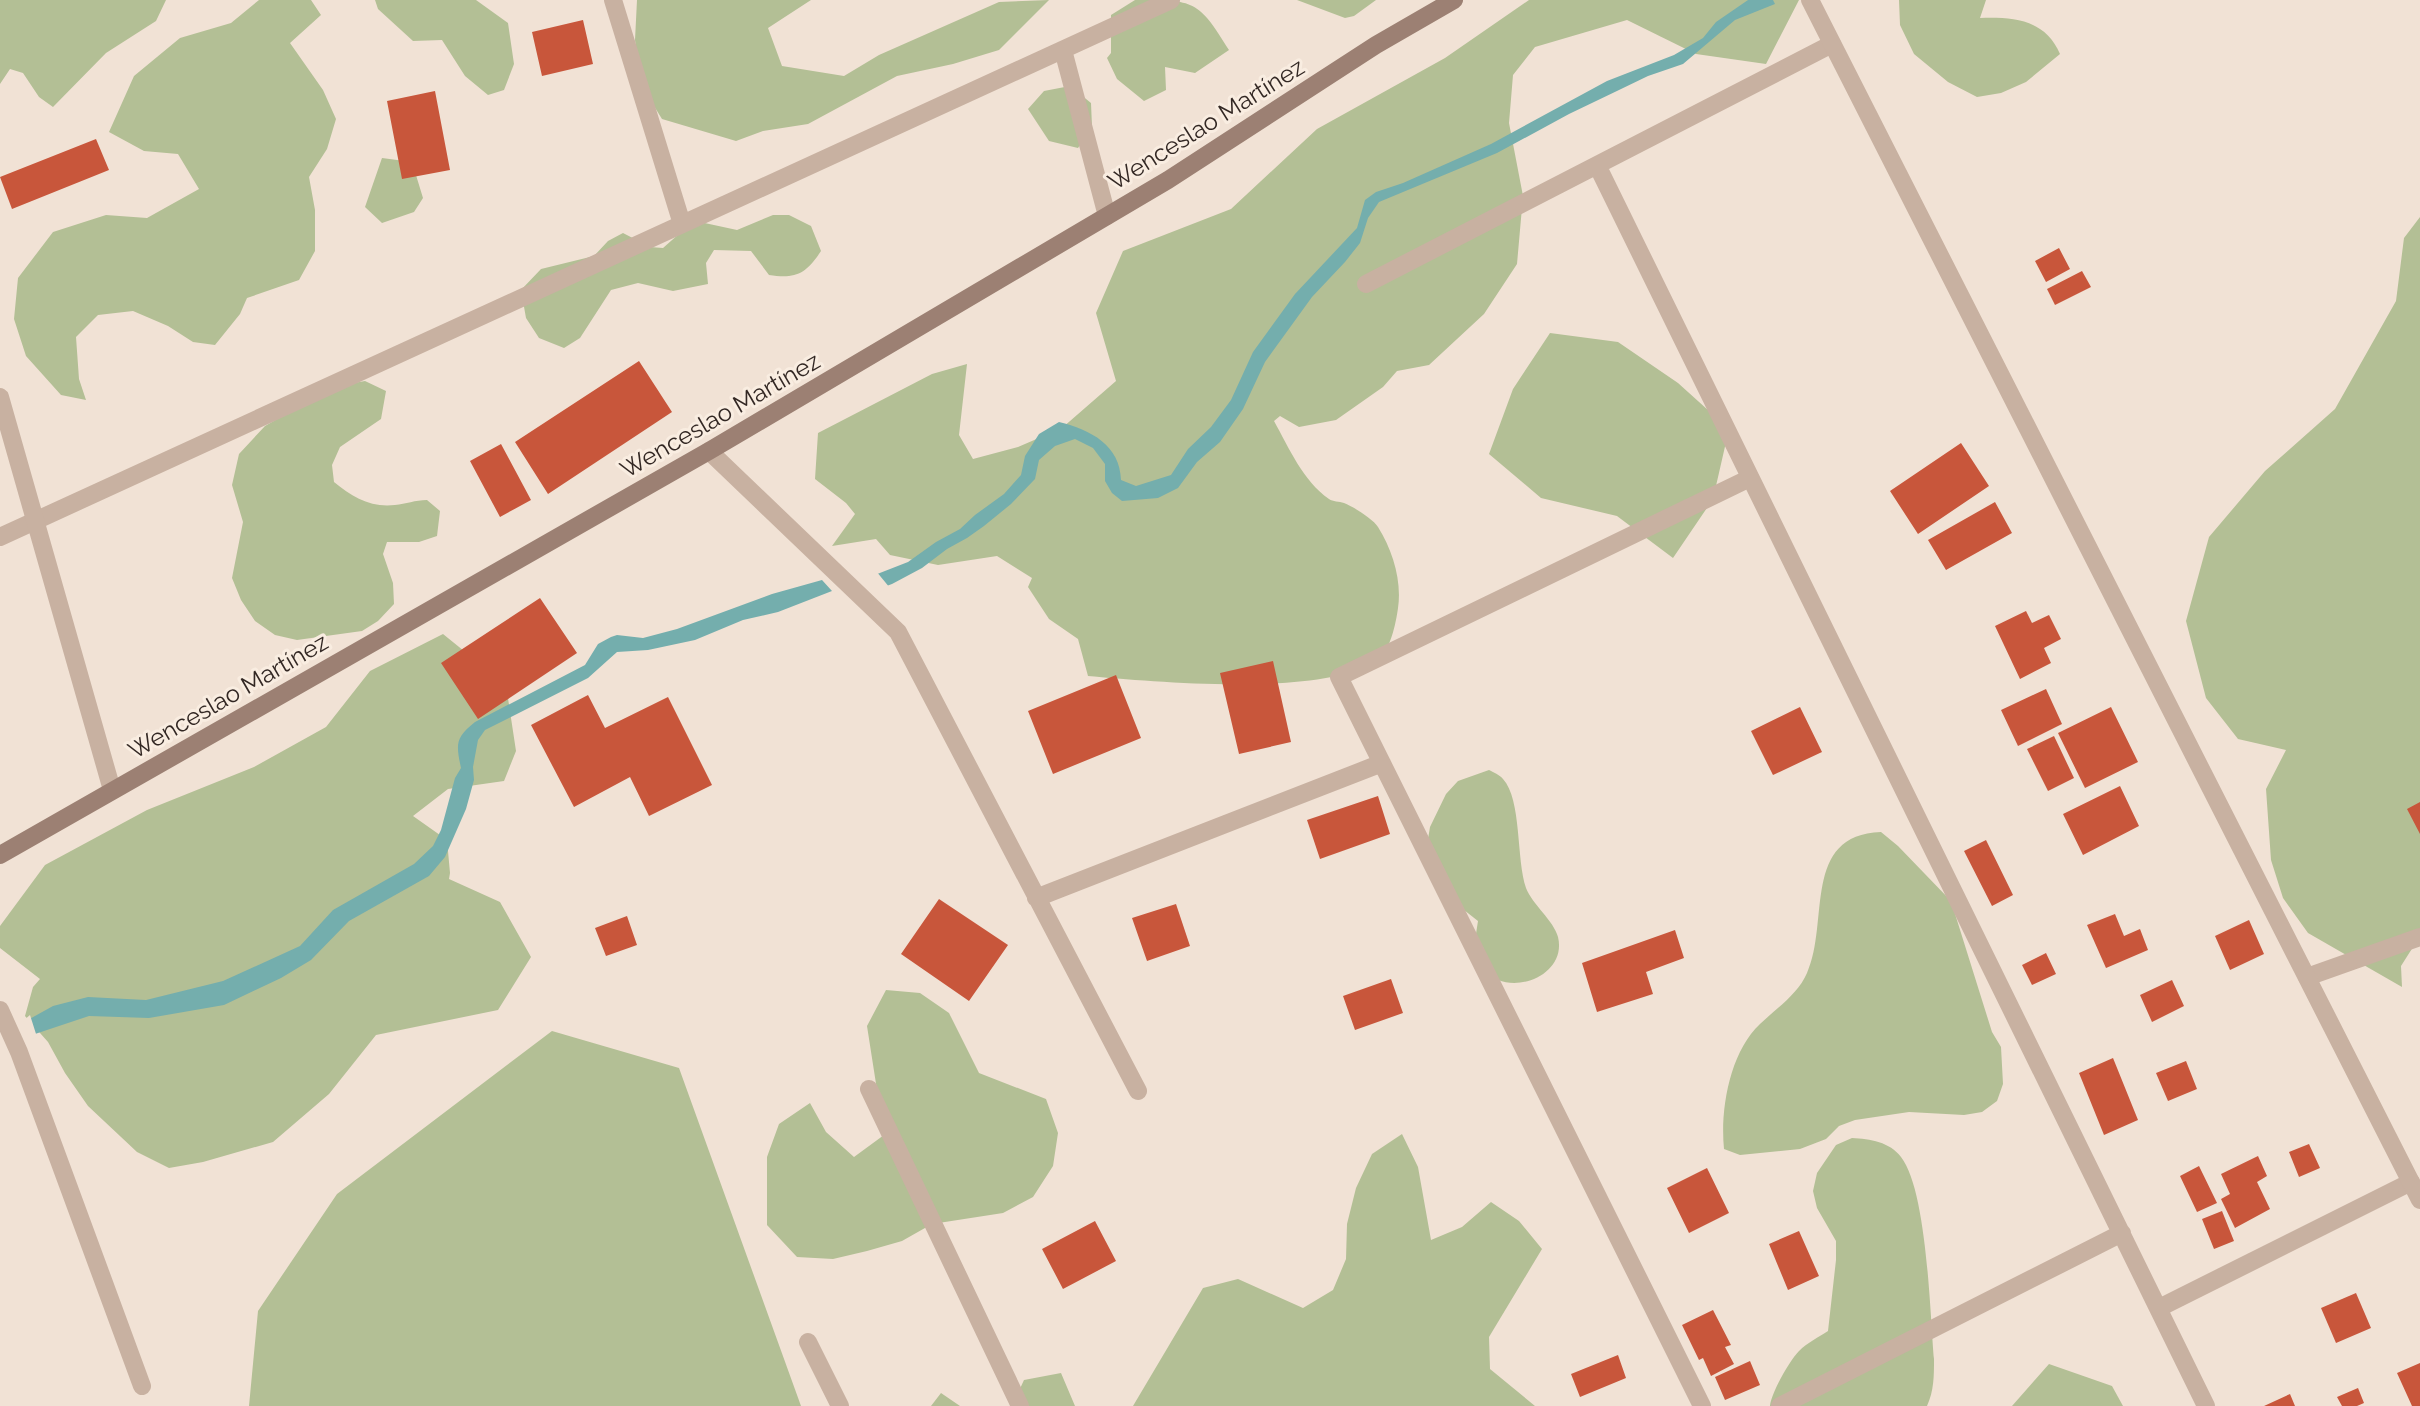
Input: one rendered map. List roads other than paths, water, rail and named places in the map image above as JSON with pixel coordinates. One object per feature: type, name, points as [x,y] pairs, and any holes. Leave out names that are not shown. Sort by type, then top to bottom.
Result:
[{"type":"main road","name":"Wenceslao Martínez","points":[[0,855],[709,451],[1168,180],[1376,45],[1454,0]]},
{"type":"street","points":[[613,0],[682,224]]},
{"type":"street","points":[[0,537],[1171,0]]},
{"type":"street","points":[[1810,0],[2420,1200]]},
{"type":"street","points":[[1366,284],[1832,44]]},
{"type":"street","points":[[1063,50],[1107,216]]},
{"type":"street","points":[[1597,165],[2206,1406]]},
{"type":"street","points":[[0,397],[112,790]]},
{"type":"street","points":[[709,451],[898,632],[1138,1091]]},
{"type":"street","points":[[1702,1406],[1339,677],[1751,478]]},
{"type":"street","points":[[1037,898],[1382,763]]},
{"type":"street","points":[[2308,978],[2420,937]]},
{"type":"street","points":[[0,1010],[19,1052],[142,1386]]},
{"type":"street","points":[[869,1089],[1020,1406]]},
{"type":"street","points":[[2159,1308],[2411,1182]]},
{"type":"street","points":[[1780,1406],[2122,1233]]},
{"type":"street","points":[[808,1342],[840,1406]]},
{"type":"water","points":[[1748,0],[1773,0],[1775,4],[1735,20],[1683,64],[1648,76],[1497,153],[1379,202],[1368,218],[1360,243],[1312,297],[1265,362],[1243,409],[1220,442],[1197,462],[1178,488],[1158,498],[1122,501],[1112,493],[1105,481],[1105,464],[1093,448],[1075,439],[1055,446],[1039,460],[1035,479],[1011,504],[984,526],[922,568],[873,591],[867,578],[908,562],[960,529],[1004,494],[1021,475],[1025,456],[1039,434],[1059,422],[1102,441],[1115,457],[1121,480],[1136,486],[1171,475],[1188,449],[1211,427],[1231,400],[1253,352],[1295,294],[1357,228],[1365,200],[1376,192],[1491,144],[1607,81],[1674,55],[1703,38],[1716,22]]},
{"type":"water","points":[[822,580],[832,591],[778,612],[743,620],[695,640],[648,650],[617,652],[588,678],[485,730],[478,740],[473,767],[474,780],[466,809],[445,857],[429,876],[349,921],[311,960],[281,978],[224,1005],[149,1018],[89,1016],[32,1035],[26,1021],[53,1006],[88,997],[146,1000],[223,981],[300,946],[333,910],[414,864],[433,846],[441,830],[455,778],[461,768],[458,753],[460,737],[475,722],[585,665],[598,644],[611,637],[617,635],[643,638],[677,629],[772,594]]}]
